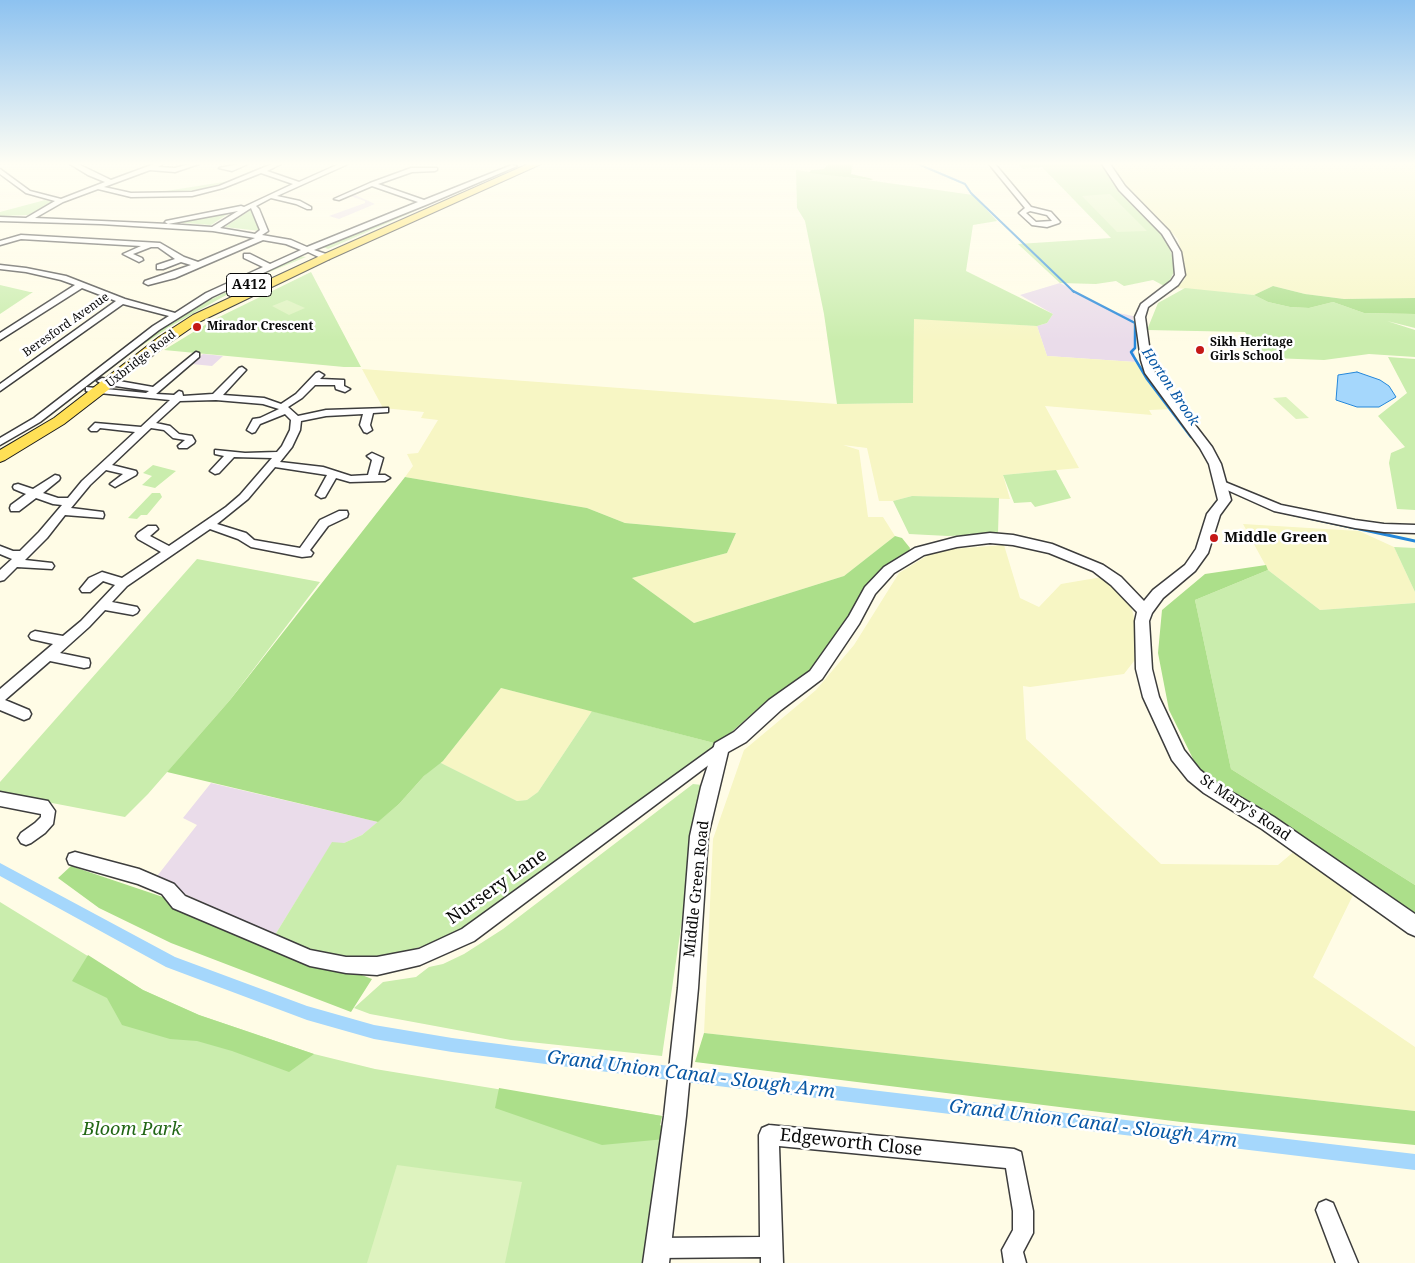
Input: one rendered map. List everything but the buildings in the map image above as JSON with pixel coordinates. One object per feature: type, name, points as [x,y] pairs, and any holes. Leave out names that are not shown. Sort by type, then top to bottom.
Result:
[{"type":"main road","name":"Uxbridge Road","points":[[0,457],[28,442],[100,386],[197,318],[317,253],[386,223]]},
{"type":"main road","name":"Uxbridge Road","points":[[317,253],[391,223]]},
{"type":"main road","name":"Uxbridge Road","points":[[0,448],[100,386]]},
{"type":"street","points":[[117,223],[212,229],[261,236],[288,242],[317,253],[381,223]]},
{"type":"street","points":[[163,225],[167,223]]},
{"type":"street","points":[[212,229],[222,223]]},
{"type":"street","points":[[148,284],[198,265],[261,236],[264,231],[261,223]]},
{"type":"street","points":[[721,748],[740,737],[775,705],[816,675],[854,620],[870,591],[889,570],[920,551],[957,542],[990,538],[1013,540],[1052,550],[1098,568],[1116,581],[1144,611],[1158,594],[1190,568],[1203,550],[1214,514],[1226,500],[1215,464],[1206,447],[1150,373],[1146,360],[1140,317],[1144,306],[1175,283],[1180,275],[1177,252],[1166,233],[1156,223]]},
{"type":"street","points":[[2,244],[20,237],[151,244],[165,247],[181,259],[198,265]]},
{"type":"street","points":[[139,260],[127,254],[151,244]]},
{"type":"street","name":"Uxbridge Road","points":[[0,442],[37,420],[175,315],[209,295],[269,267],[317,253]]},
{"type":"street","points":[[247,256],[269,267]]},
{"type":"street","points":[[160,267],[181,259]]},
{"type":"street","points":[[0,267],[46,274],[122,301],[175,315]]},
{"type":"street","points":[[0,337],[81,285]]},
{"type":"street","name":"Beresford Avenue","points":[[0,388],[122,301]]},
{"type":"street","points":[[148,396],[196,354]]},
{"type":"street","points":[[216,397],[242,370]]},
{"type":"street","points":[[0,375],[14,378]]},
{"type":"street","points":[[252,430],[256,421],[262,421],[284,408],[317,378],[341,382],[339,387],[345,389]]},
{"type":"street","points":[[100,386],[156,389],[179,395]]},
{"type":"street","points":[[100,386],[148,396],[179,395],[264,401],[284,408],[296,419]]},
{"type":"street","points":[[0,577],[43,535],[70,501],[104,466],[179,395]]},
{"type":"street","points":[[296,419],[326,413],[385,410]]},
{"type":"street","points":[[367,430],[364,425],[369,411]]},
{"type":"street","points":[[0,697],[6,684],[49,656],[85,624],[123,583],[210,525],[244,497],[287,448],[295,430],[296,419]]},
{"type":"street","points":[[94,429],[98,425],[167,428],[176,436],[189,438],[190,441],[183,446]]},
{"type":"street","points":[[219,452],[276,460],[335,473],[350,479],[385,478]]},
{"type":"street","points":[[227,473],[211,471],[231,454]]},
{"type":"street","points":[[372,456],[378,458],[372,478]]},
{"type":"street","points":[[104,466],[132,472],[115,484]]},
{"type":"street","points":[[321,495],[328,479],[335,473]]},
{"type":"street","points":[[15,508],[35,495],[55,478]]},
{"type":"street","points":[[1220,482],[1278,508],[1355,524],[1384,528],[1415,529]]},
{"type":"street","points":[[18,487],[57,502],[70,501]]},
{"type":"street","points":[[63,512],[76,511],[99,515]]},
{"type":"street","points":[[210,525],[242,536],[251,543],[305,553],[324,522],[343,514]]},
{"type":"street","points":[[152,529],[142,536],[169,551]]},
{"type":"street","points":[[0,550],[18,559],[48,566]]},
{"type":"street","points":[[86,588],[92,581],[102,576],[123,583]]},
{"type":"street","points":[[101,605],[133,610]]},
{"type":"street","name":"St Mary's Road","points":[[1144,611],[1142,626],[1145,677],[1155,706],[1178,754],[1194,775],[1210,788],[1268,824],[1415,926]]},
{"type":"street","points":[[35,636],[64,642]]},
{"type":"street","points":[[49,656],[84,663]]},
{"type":"street","points":[[0,704],[24,714]]},
{"type":"street","name":"Nursery Lane","points":[[75,859],[139,877],[168,890],[179,902],[310,958],[346,965],[377,966],[420,957],[468,935],[721,748]]},
{"type":"street","name":"Middle Green Road","points":[[657,1256],[683,1032],[699,836],[721,748]]},
{"type":"street","points":[[0,799],[42,806],[48,811],[48,819],[40,828],[26,838]]},
{"type":"street","name":"Edgeworth Close","points":[[772,1255],[769,1135],[1014,1159],[1023,1211],[1023,1233],[1012,1250],[1015,1263]]},
{"type":"street","points":[[1326,1210],[1347,1263]]},
{"type":"street","points":[[657,1256],[772,1255]]},
{"type":"shaded area","points":[[1060,283],[1114,312],[1133,316],[1135,362],[1047,356],[1037,326],[1047,323],[1053,314],[1020,295]]},
{"type":"shaded area","points":[[203,354],[223,356],[212,366],[192,364]]},
{"type":"shaded area","points":[[211,783],[378,822],[362,835],[344,843],[332,843],[275,935],[154,880],[197,825],[183,818]]},
{"type":"green space","points":[[184,223],[214,223],[211,225]]},
{"type":"green space","points":[[231,223],[258,223],[261,229],[260,231],[225,227]]},
{"type":"green space","points":[[377,223],[388,223],[328,249],[321,246]]},
{"type":"green space","points":[[805,223],[985,223],[973,225],[966,271],[1053,314],[1047,323],[1037,326],[914,319],[913,403],[837,404],[824,314]]},
{"type":"green space","points":[[1096,223],[1152,223],[1165,236],[1175,264],[1174,272],[1166,287],[1153,280],[1124,286],[1116,281],[1096,284],[1060,283],[1018,244],[1111,238]]},
{"type":"green space","points":[[1108,223],[1139,223],[1147,231],[1117,232]]},
{"type":"green space","points":[[1162,223],[1415,223],[1415,298],[1344,299],[1305,294],[1273,286],[1254,295],[1176,288],[1185,279],[1178,239]]},
{"type":"green space","points":[[299,256],[306,257],[262,275],[171,326],[138,348],[50,416],[0,446],[58,408],[155,331],[209,298],[212,299],[249,281],[247,279]]},
{"type":"green space","points":[[311,272],[361,367],[164,350],[213,320]]},
{"type":"green space","points":[[0,285],[30,292],[33,292],[0,314]]},
{"type":"green space","points":[[1273,286],[1305,294],[1344,299],[1415,298],[1415,314],[1364,313],[1333,302],[1309,308],[1290,307],[1268,302],[1254,295]]},
{"type":"green space","points":[[1185,288],[1254,295],[1268,302],[1290,307],[1309,308],[1333,302],[1364,313],[1415,314],[1415,328],[1387,321],[1415,330],[1415,357],[1369,354],[1324,360],[1272,358],[1257,352],[1245,332],[1147,330],[1158,303]]},
{"type":"green space","points":[[287,300],[305,308],[289,315],[272,306]]},
{"type":"green space","points":[[914,318],[1037,326],[1047,356],[1135,362],[1172,409],[1149,410],[1152,415],[1045,406],[1079,468],[1003,475],[1010,499],[912,496],[893,501],[879,501],[867,448],[843,445],[859,450],[868,517],[883,517],[895,536],[844,576],[694,623],[632,578],[727,553],[736,533],[625,523],[587,508],[405,477],[413,466],[407,454],[418,453],[438,420],[421,418],[424,412],[383,408],[362,369],[837,404],[913,403]]},
{"type":"green space","points":[[1388,357],[1415,359],[1415,510],[1397,509],[1389,463],[1391,453],[1405,447],[1378,416],[1407,393]]},
{"type":"green space","points":[[1286,397],[1309,418],[1296,419],[1273,398]]},
{"type":"green space","points":[[153,465],[176,471],[155,488],[142,485],[152,476],[143,473]]},
{"type":"green space","points":[[1056,470],[1071,498],[1035,507],[1031,502],[1014,503],[1003,475]]},
{"type":"green space","points":[[405,477],[587,508],[625,523],[736,533],[727,553],[632,578],[694,623],[844,576],[895,536],[902,538],[910,548],[909,552],[893,562],[825,658],[810,673],[763,704],[718,744],[501,688],[443,761],[424,776],[399,804],[378,822],[167,772],[230,700]]},
{"type":"green space","points":[[152,493],[160,493],[162,497],[147,515],[141,515],[137,519],[128,518]]},
{"type":"green space","points":[[912,496],[999,498],[998,534],[948,536],[909,534],[893,501]]},
{"type":"green space","points":[[1243,524],[1359,531],[1394,547],[1415,592],[1415,603],[1320,610],[1268,570]]},
{"type":"green space","points":[[1004,545],[1020,598],[1039,607],[1061,584],[1102,577],[1121,592],[1132,609],[1141,652],[1124,674],[1030,687],[1023,686],[1026,739],[1161,864],[1278,865],[1297,849],[1349,885],[1353,895],[1313,977],[1415,1047],[1415,1111],[704,1033],[713,839],[744,750],[816,690],[854,645],[899,573],[928,555],[952,549]]},
{"type":"green space","points":[[1394,547],[1415,548],[1415,592]]},
{"type":"green space","points":[[197,559],[320,582],[230,700],[148,794],[125,817],[0,793],[0,782]]},
{"type":"green space","points":[[1266,565],[1268,570],[1195,600],[1231,769],[1415,885],[1415,916],[1198,769],[1169,710],[1158,653],[1162,610],[1205,574]]},
{"type":"green space","points":[[1268,570],[1320,610],[1415,603],[1415,885],[1231,769],[1195,600]]},
{"type":"green space","points":[[501,688],[592,711],[538,792],[527,800],[517,801],[439,762],[443,761]]},
{"type":"green space","points":[[592,711],[718,744],[490,914],[445,939],[388,957],[334,958],[275,935],[332,842],[344,843],[362,835],[399,804],[439,762],[517,801],[527,800],[538,792]]},
{"type":"green space","points":[[693,784],[702,785],[662,1056],[511,1040],[370,1014],[354,1008],[383,982],[416,977],[429,967],[443,964],[464,954],[503,929]]},
{"type":"green space","points":[[71,866],[160,896],[372,979],[351,1012],[171,943],[99,908],[58,878]]},
{"type":"green space","name":"Bloom Park","points":[[0,902],[143,990],[199,1015],[314,1054],[375,1069],[662,1116],[660,1125],[666,1130],[647,1263],[0,1263]]},
{"type":"green space","points":[[88,955],[143,990],[199,1015],[314,1054],[289,1072],[232,1051],[197,1041],[170,1039],[122,1025],[107,998],[72,981]]},
{"type":"green space","points":[[704,1033],[1415,1111],[1415,1145],[1181,1122],[695,1062]]},
{"type":"green space","points":[[499,1088],[662,1116],[660,1125],[666,1130],[665,1139],[602,1145],[495,1108]]},
{"type":"green space","points":[[397,1165],[522,1182],[505,1263],[367,1263]]},
{"type":"water","points":[[1357,372],[1380,380],[1389,386],[1396,397],[1379,407],[1357,407],[1336,400],[1338,375]]},
{"type":"waterway","name":"Horton Brook","points":[[1002,223],[1074,292]]},
{"type":"waterway","name":"Horton Brook","points":[[1073,291],[1135,323],[1135,348],[1131,352],[1147,379],[1191,437]]},
{"type":"waterway","name":"Horton Brook","points":[[1277,511],[1415,541]]},
{"type":"waterway","name":"Grand Union Canal - Slough Arm","points":[[0,869],[171,962],[307,1013],[374,1032],[452,1045],[701,1077],[1415,1162]]},
{"type":"place","name":"Mirador Crescent","points":[[197,327]]},
{"type":"place","name":"Sikh Heritage Girls School","points":[[1200,350]]},
{"type":"place","name":"Middle Green","points":[[1214,538]]}]
